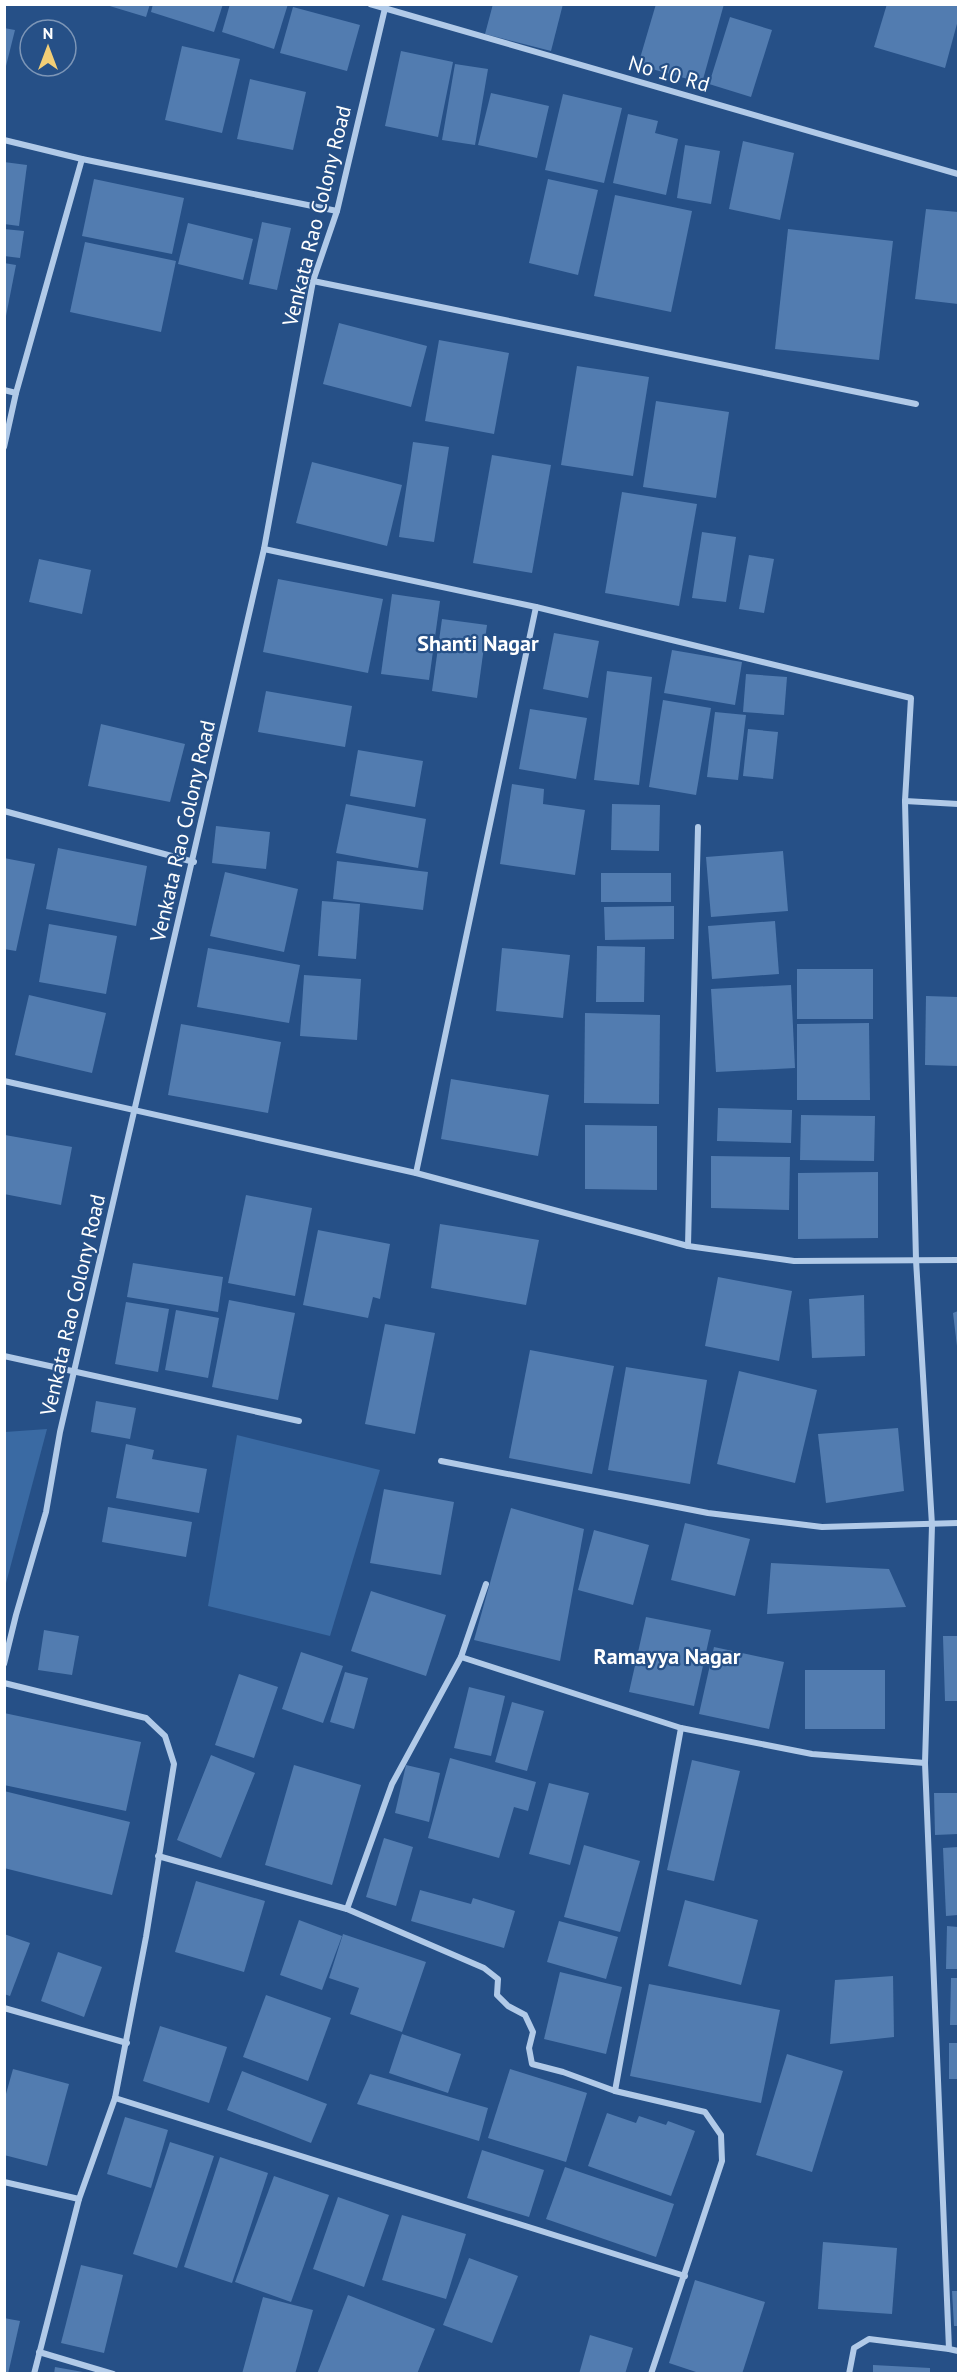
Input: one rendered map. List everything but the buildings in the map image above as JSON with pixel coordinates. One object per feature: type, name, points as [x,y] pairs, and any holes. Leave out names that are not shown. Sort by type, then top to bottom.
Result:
[{"type":"street","name":"No 10 Rd","points":[[370,4],[958,174]]},
{"type":"street","name":"Venkata Rao Colony Road","points":[[4,1664],[46,1512],[60,1432],[194,862],[264,549],[314,281],[337,211],[386,7]]},
{"type":"street","points":[[4,140],[82,159],[337,211]]},
{"type":"street","points":[[4,447],[16,393],[82,159]]},
{"type":"street","points":[[314,281],[916,404]]},
{"type":"street","points":[[4,390],[16,393]]},
{"type":"street","points":[[264,549],[536,607],[911,698],[905,801],[916,1260],[932,1525],[925,1763],[949,2349]]},
{"type":"street","points":[[416,1173],[536,607]]},
{"type":"street","points":[[905,801],[958,804]]},
{"type":"street","points":[[4,811],[194,862]]},
{"type":"street","points":[[688,1246],[698,827]]},
{"type":"street","points":[[4,1081],[416,1173],[688,1246],[794,1261],[958,1260]]},
{"type":"street","points":[[4,1356],[299,1421]]},
{"type":"street","points":[[441,1461],[708,1513],[822,1527],[958,1523]]},
{"type":"street","points":[[347,1909],[392,1784],[461,1657],[486,1584]]},
{"type":"street","points":[[461,1657],[681,1728],[812,1755],[925,1763]]},
{"type":"street","points":[[4,1683],[146,1718],[165,1736],[174,1764],[127,2043],[115,2098],[80,2199],[34,2373]]},
{"type":"street","points":[[615,2091],[681,1728]]},
{"type":"street","points":[[158,1856],[347,1909],[484,1968],[498,1979],[496,1995],[508,2006],[525,2015],[533,2032],[529,2048],[532,2064],[563,2072],[615,2091],[705,2112],[721,2135],[722,2161],[651,2373]]},
{"type":"street","points":[[4,2008],[127,2043]]},
{"type":"street","points":[[115,2098],[685,2276]]},
{"type":"street","points":[[4,2182],[80,2199]]},
{"type":"street","points":[[849,2373],[855,2348],[869,2339],[958,2351]]},
{"type":"street","points":[[39,2352],[113,2373]]},
{"type":"shaded area","points":[[47,1429],[5,1587],[5,1432]]},
{"type":"shaded area","points":[[237,1435],[380,1470],[330,1636],[208,1606]]},
{"type":"district","name":"Shanti Nagar","points":[[478,643]]},
{"type":"district","name":"Ramayya Nagar","points":[[667,1656]]}]
